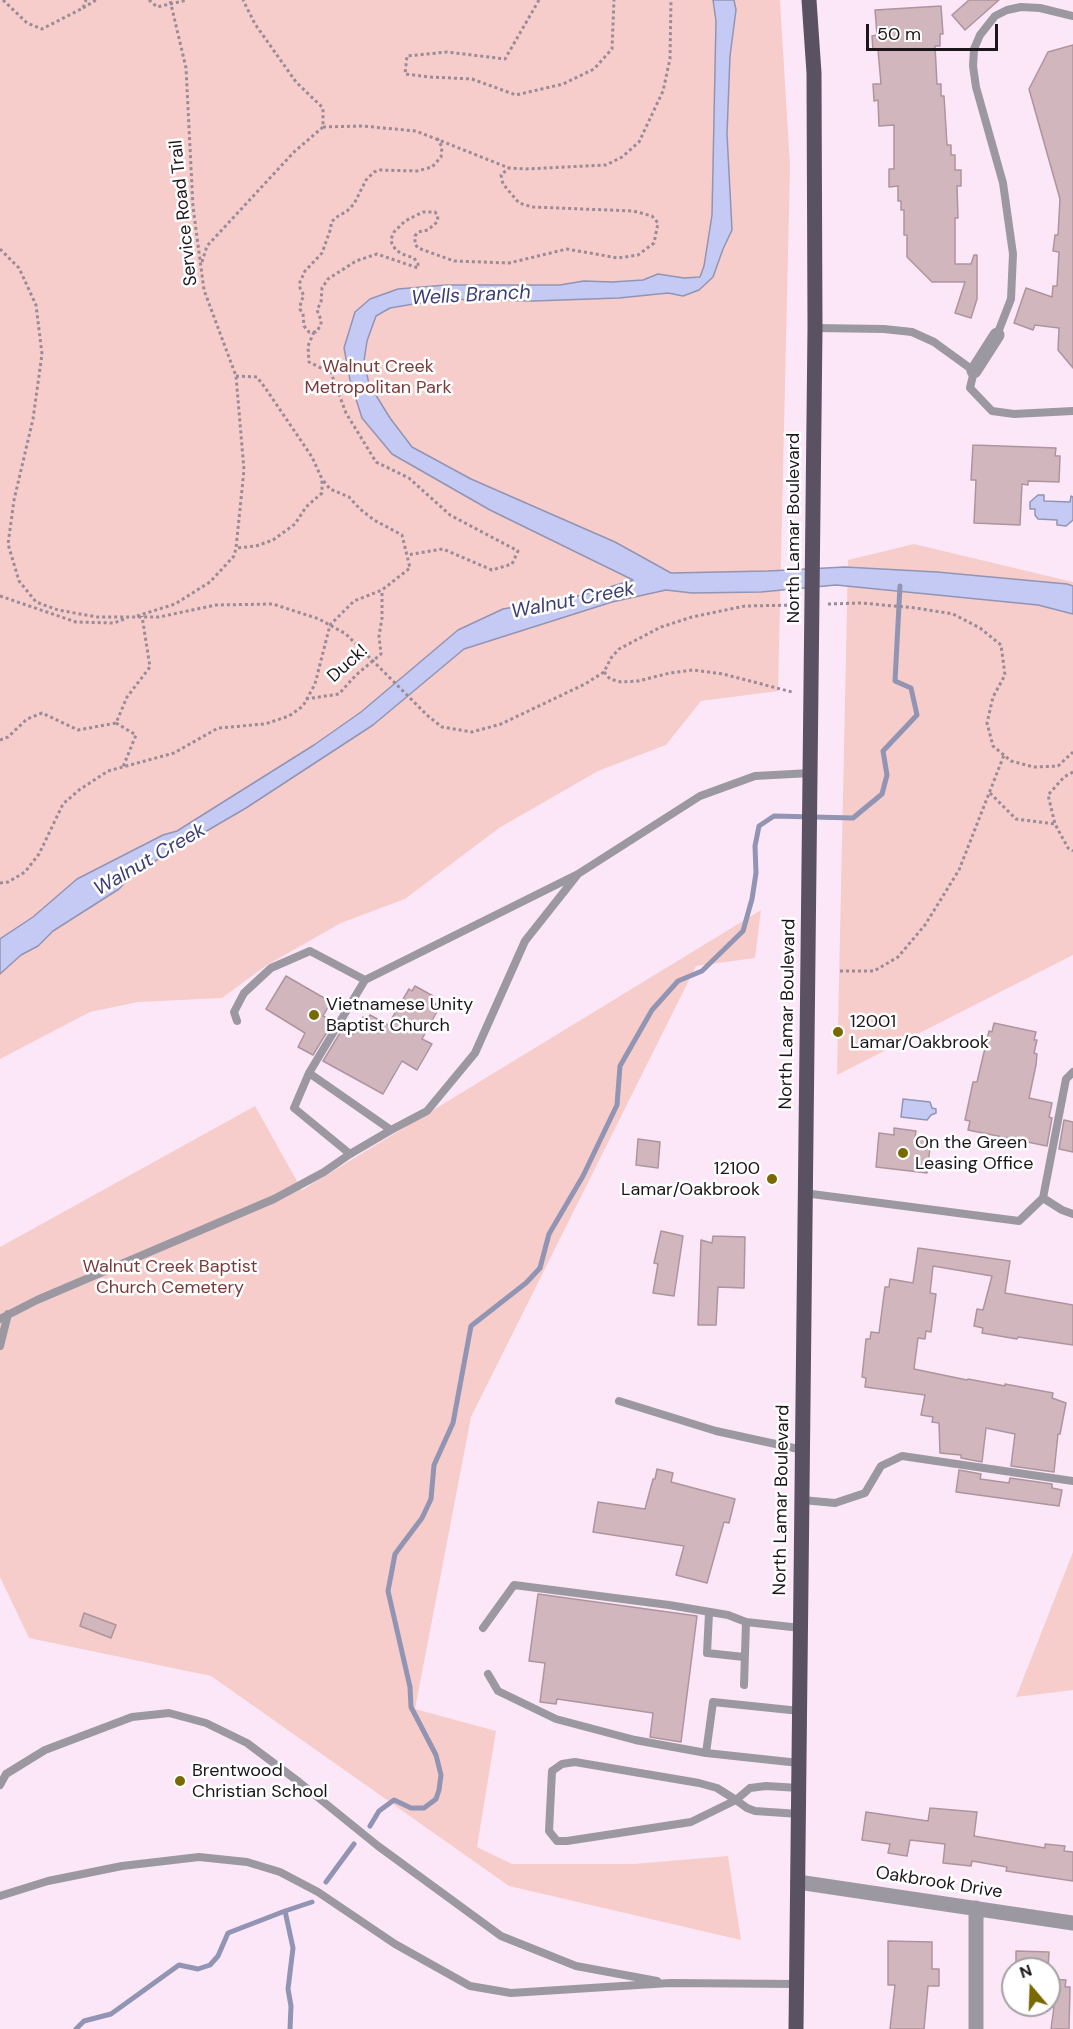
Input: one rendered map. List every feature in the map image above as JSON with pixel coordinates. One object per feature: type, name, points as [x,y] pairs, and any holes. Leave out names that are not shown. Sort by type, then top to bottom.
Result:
[{"type":"main road","name":"North Lamar Boulevard","points":[[796,2029],[815,328],[814,73],[809,0]]},
{"type":"street","points":[[974,371],[997,335]]},
{"type":"street","name":"Oakbrook Drive","points":[[798,1882],[1073,1923]]},
{"type":"street","points":[[976,1908],[976,2029]]},
{"type":"lane","points":[[997,335],[1011,299],[1013,254],[1003,183],[976,87],[973,66],[974,49],[980,35],[995,16],[1007,10],[1021,7],[1040,8],[1073,16]]},
{"type":"lane","points":[[815,328],[884,329],[912,332],[934,342],[974,371],[970,388],[992,411],[1014,414],[1073,411]]},
{"type":"lane","points":[[350,1154],[294,1108],[309,1073],[365,980],[578,874],[700,795],[755,777],[811,776]]},
{"type":"lane","points":[[0,1319],[37,1300],[274,1199],[427,1111],[475,1053],[525,941],[578,874]]},
{"type":"lane","points":[[237,1021],[234,1011],[244,993],[271,968],[310,951],[365,980]]},
{"type":"lane","points":[[804,1193],[1019,1221],[1043,1198],[1066,1078],[1073,1072]]},
{"type":"lane","points":[[309,1073],[391,1130]]},
{"type":"lane","points":[[1043,1198],[1073,1214]]},
{"type":"lane","points":[[0,1346],[8,1314]]},
{"type":"lane","points":[[619,1401],[716,1431],[802,1450]]},
{"type":"lane","points":[[802,1500],[835,1503],[865,1493],[881,1466],[902,1456],[1073,1480]]},
{"type":"lane","points":[[483,1628],[514,1585],[669,1605],[728,1615],[746,1622],[801,1628]]},
{"type":"lane","points":[[709,1613],[707,1653],[744,1658]]},
{"type":"lane","points":[[744,1685],[746,1622]]},
{"type":"lane","points":[[488,1674],[498,1691],[556,1719],[635,1740],[706,1753],[799,1763]]},
{"type":"lane","points":[[706,1753],[713,1702],[800,1711]]},
{"type":"lane","points":[[0,1785],[6,1774],[45,1750],[132,1717],[169,1713],[206,1723],[247,1743],[378,1846],[501,1935],[576,1966],[670,1983]]},
{"type":"lane","points":[[799,1788],[766,1786],[750,1788],[735,1800],[691,1822],[567,1841],[557,1841],[549,1831],[552,1772],[562,1764],[575,1762],[717,1788],[735,1800],[755,1811],[799,1814]]},
{"type":"lane","points":[[0,1896],[48,1881],[123,1866],[199,1857],[247,1862],[280,1872],[318,1892],[387,1938],[470,1986],[511,1993],[670,1983],[796,1984]]},
{"type":"path","points":[[3,0],[27,23],[42,29],[96,0]]},
{"type":"path","points":[[83,8],[86,0]]},
{"type":"path","points":[[149,0],[157,7],[187,0]]},
{"type":"path","points":[[243,0],[255,24],[296,82],[323,108],[323,127]]},
{"type":"path","points":[[538,0],[505,58],[447,52],[407,56],[405,74],[472,79],[516,95],[564,84],[594,69],[612,49],[614,0]]},
{"type":"path","points":[[201,264],[207,246],[294,152],[323,127],[373,127],[416,131],[509,168],[606,165],[622,157],[639,142],[663,91],[669,59],[671,0]]},
{"type":"path","name":"Service Road Trail","points":[[0,596],[76,622],[114,623],[175,604],[210,582],[234,556],[244,470],[236,376],[204,290],[193,207],[186,68],[171,2]]},
{"type":"path","points":[[314,332],[309,332],[304,326],[299,305],[304,296],[300,282],[305,271],[322,253],[331,223],[354,204],[366,180],[374,172],[380,170],[417,171],[432,167],[441,157],[442,147],[437,138]]},
{"type":"path","points":[[407,555],[443,549],[492,570],[512,564],[518,551],[450,515],[409,478],[376,462],[346,413],[331,373],[309,362],[308,346],[314,332],[319,329],[322,322],[317,310],[321,302],[322,288],[328,279],[356,261],[377,254],[412,267],[419,266],[414,258],[396,250],[391,239],[394,232],[405,221],[423,212],[435,212],[438,216],[437,222],[428,230],[418,232],[415,236],[415,244],[418,248],[454,261],[508,263],[567,249],[618,258],[638,255],[654,243],[658,223],[652,216],[633,211],[532,207],[519,203],[503,184],[501,175],[509,168]]},
{"type":"path","points":[[0,249],[19,268],[36,306],[42,354],[33,419],[14,500],[8,544],[19,581],[36,602],[58,610],[97,617],[132,617]]},
{"type":"path","points":[[0,883],[8,882],[25,872],[39,854],[63,804],[79,790],[108,771],[174,753],[218,728],[265,724],[289,716],[303,706],[315,684],[330,625],[354,601],[382,590],[410,568],[402,535],[374,520],[349,497],[330,489],[322,479],[312,457],[257,377],[236,376]]},
{"type":"path","points":[[236,548],[256,546],[273,540],[295,524],[306,507],[322,493],[322,479]]},
{"type":"path","name":"Duck!","points":[[306,699],[339,694],[356,675],[381,654],[379,636],[382,618],[382,590]]},
{"type":"path","points":[[828,604],[861,603],[916,608],[953,614],[981,628],[1001,645],[1005,675],[993,697],[987,723],[993,746],[1011,761],[1034,767],[1058,766],[1073,752]]},
{"type":"path","points":[[116,723],[127,697],[150,667],[142,615],[159,617],[216,605],[273,604],[320,619],[346,634],[428,716],[442,726],[471,732],[501,724],[585,684],[604,672],[610,658],[619,649],[662,627],[692,617],[745,606],[804,605]]},
{"type":"path","points":[[604,672],[610,679],[621,682],[638,681],[693,670],[731,676],[792,692]]},
{"type":"path","points":[[0,740],[8,737],[27,719],[42,713],[78,730],[116,723],[136,735],[123,767]]},
{"type":"path","points":[[840,971],[874,971],[898,957],[925,925],[959,870],[1005,755]]},
{"type":"path","points":[[1073,772],[1064,777],[1048,795],[1055,824],[1068,848],[1073,851]]},
{"type":"path","points":[[990,793],[1016,819],[1055,824]]},
{"type":"green space","name":"Walnut Creek Metropolitan Park","points":[[0,0],[780,0],[790,166],[778,691],[701,701],[666,745],[598,771],[499,828],[405,899],[341,923],[267,965],[222,998],[138,1002],[90,1012],[0,1059]]},
{"type":"green space","points":[[914,544],[1073,582],[1073,955],[837,1075],[848,560]]},
{"type":"green space","name":"Walnut Creek Baptist Church Cemetery","points":[[761,910],[755,958],[696,966],[471,1417],[415,1709],[496,1731],[477,1847],[512,1864],[633,1864],[728,1856],[741,1940],[509,1886],[211,1676],[29,1638],[0,1577],[0,1247],[255,1106],[302,1190]]},
{"type":"green space","points":[[1073,1552],[1073,1690],[1016,1697]]},
{"type":"water","points":[[713,0],[734,0],[736,10],[730,56],[727,134],[732,230],[713,277],[699,290],[683,296],[668,293],[619,298],[533,301],[443,299],[390,308],[376,316],[367,341],[364,361],[369,384],[390,418],[412,447],[471,479],[615,542],[671,573],[845,567],[937,572],[1067,584],[1073,586],[1073,614],[1038,605],[836,585],[761,592],[692,593],[666,590],[612,602],[464,649],[373,725],[246,808],[133,874],[119,889],[53,931],[38,946],[21,955],[0,974],[0,939],[33,917],[77,879],[163,835],[177,831],[314,745],[361,712],[458,630],[503,609],[583,595],[633,580],[490,510],[392,454],[362,418],[350,380],[344,348],[355,312],[370,299],[398,289],[446,285],[560,285],[584,281],[612,282],[643,280],[658,274],[684,278],[700,277],[704,266],[712,215],[716,21]]},
{"type":"water","points":[[1038,495],[1044,495],[1044,501],[1070,502],[1071,496],[1073,497],[1073,520],[1066,526],[1057,525],[1057,520],[1038,519],[1035,509],[1030,509],[1030,502]]},
{"type":"water","points":[[903,1099],[930,1102],[932,1108],[936,1109],[936,1113],[927,1120],[901,1117]]},
{"type":"building","points":[[969,0],[999,0],[965,30],[952,15]]},
{"type":"building","points":[[941,6],[943,34],[940,34],[940,46],[935,46],[937,84],[941,84],[941,96],[944,96],[947,145],[951,145],[951,155],[955,155],[955,170],[961,170],[961,186],[957,186],[958,218],[955,218],[955,264],[971,264],[974,255],[977,255],[977,299],[971,318],[955,313],[965,282],[932,282],[907,257],[904,210],[901,210],[901,201],[898,201],[898,186],[889,187],[889,169],[894,169],[894,125],[879,126],[878,100],[874,101],[873,84],[881,84],[878,50],[873,50],[872,36],[877,35],[875,10]]},
{"type":"building","points":[[1073,45],[1073,368],[1058,350],[1059,328],[1035,325],[1033,330],[1014,323],[1026,288],[1052,297],[1053,286],[1057,286],[1059,252],[1053,251],[1055,235],[1058,235],[1060,199],[1029,89],[1048,52]]},
{"type":"building","points":[[973,445],[1056,448],[1055,456],[1060,456],[1059,482],[1028,481],[1028,485],[1022,484],[1020,525],[974,523],[976,480],[971,480]]},
{"type":"building","points":[[286,976],[331,1002],[323,1016],[333,1022],[313,1055],[298,1047],[305,1033],[266,1009]]},
{"type":"building","points":[[415,986],[433,996],[430,1001],[440,1006],[422,1039],[432,1044],[417,1070],[402,1061],[383,1094],[323,1061],[343,1028],[353,1034],[363,1017],[367,1020],[370,1015],[388,1025],[409,989],[412,991]]},
{"type":"building","points":[[994,1023],[1036,1032],[1034,1053],[1037,1054],[1036,1065],[1029,1098],[1052,1103],[1047,1146],[968,1130],[970,1121],[965,1120],[973,1082],[977,1082],[989,1031],[992,1032]]},
{"type":"building","points":[[1064,1120],[1073,1122],[1073,1152],[1059,1149]]},
{"type":"building","name":"On the Green Leasing Office","points":[[894,1128],[916,1131],[915,1138],[931,1139],[927,1173],[876,1167],[879,1133],[894,1135]]},
{"type":"building","points":[[638,1139],[660,1142],[658,1168],[636,1165]]},
{"type":"building","points":[[661,1231],[683,1236],[674,1296],[653,1293],[658,1264],[654,1263]]},
{"type":"building","points":[[713,1236],[745,1237],[744,1288],[718,1287],[716,1325],[698,1325],[701,1240],[712,1243]]},
{"type":"building","points":[[918,1248],[1010,1261],[1005,1293],[1073,1305],[1073,1345],[982,1333],[983,1328],[974,1326],[977,1309],[983,1310],[992,1276],[933,1266],[930,1293],[936,1294],[931,1332],[926,1331],[925,1339],[918,1338],[914,1369],[967,1380],[1053,1393],[1052,1398],[1066,1403],[1060,1434],[1058,1434],[1054,1472],[1011,1466],[1015,1434],[986,1428],[982,1462],[961,1458],[961,1455],[940,1453],[939,1423],[932,1422],[933,1417],[921,1415],[925,1395],[865,1387],[866,1378],[862,1377],[866,1339],[870,1339],[871,1332],[879,1333],[885,1287],[889,1287],[890,1279],[913,1283]]},
{"type":"building","points":[[657,1469],[673,1473],[671,1482],[735,1499],[729,1523],[724,1522],[707,1583],[676,1575],[684,1546],[593,1532],[598,1502],[645,1509]]},
{"type":"building","points":[[959,1470],[981,1474],[980,1479],[1009,1483],[1010,1478],[1052,1484],[1052,1488],[1062,1490],[1059,1506],[956,1492]]},
{"type":"building","points":[[538,1594],[697,1616],[681,1742],[650,1737],[653,1713],[557,1699],[556,1704],[540,1702],[545,1663],[529,1661]]},
{"type":"building","points":[[84,1613],[116,1625],[111,1638],[80,1626]]},
{"type":"building","points":[[930,1808],[977,1812],[974,1836],[1045,1848],[1045,1844],[1065,1846],[1064,1851],[1073,1852],[1073,1881],[1006,1871],[1007,1867],[972,1861],[971,1866],[943,1863],[945,1844],[910,1840],[907,1856],[888,1853],[890,1844],[862,1840],[866,1812],[928,1821]]},
{"type":"building","points":[[888,1941],[932,1942],[932,1969],[939,1969],[939,1986],[928,1986],[924,2029],[890,2029],[895,1985],[888,1985]]},
{"type":"building","points":[[1016,1951],[1049,1952],[1049,1957],[1016,1957]]},
{"type":"building","points":[[1061,1980],[1066,1980],[1065,1987],[1070,1987],[1069,2029],[1051,2029],[1053,2017],[1061,2017]]},
{"type":"waterway","points":[[370,1826],[379,1811],[394,1800],[411,1808],[424,1808],[436,1799],[439,1790],[441,1775],[436,1755],[411,1707],[410,1687],[388,1591],[395,1554],[422,1518],[431,1499],[434,1465],[453,1423],[471,1326],[526,1283],[540,1268],[549,1234],[583,1176],[617,1105],[620,1066],[652,1010],[678,981],[702,971],[743,931],[756,873],[755,846],[759,826],[774,816],[853,818],[882,794],[887,775],[883,751],[917,715],[911,688],[895,681],[900,586]]},
{"type":"waterway","points":[[326,1882],[354,1844]]},
{"type":"waterway","points":[[76,2029],[84,2021],[111,2014],[179,1965],[198,1969],[210,1965],[218,1956],[228,1933],[312,1902]]},
{"type":"waterway","points":[[285,1911],[293,1948],[288,1989],[291,2006],[290,2029]]},
{"type":"place","name":"Vietnamese Unity Baptist Church","points":[[314,1015]]},
{"type":"place","name":"12001 Lamar/Oakbrook","points":[[838,1032]]},
{"type":"place","name":"On the Green Leasing Office","points":[[903,1153]]},
{"type":"place","name":"12100 Lamar/Oakbrook","points":[[772,1179]]},
{"type":"place","name":"Brentwood Christian School","points":[[180,1781]]},
{"type":"water label","name":"Wells Branch","points":[[471,296]]},
{"type":"water label","name":"Walnut Creek","points":[[573,601]]},
{"type":"water label","name":"Walnut Creek","points":[[150,860]]}]
